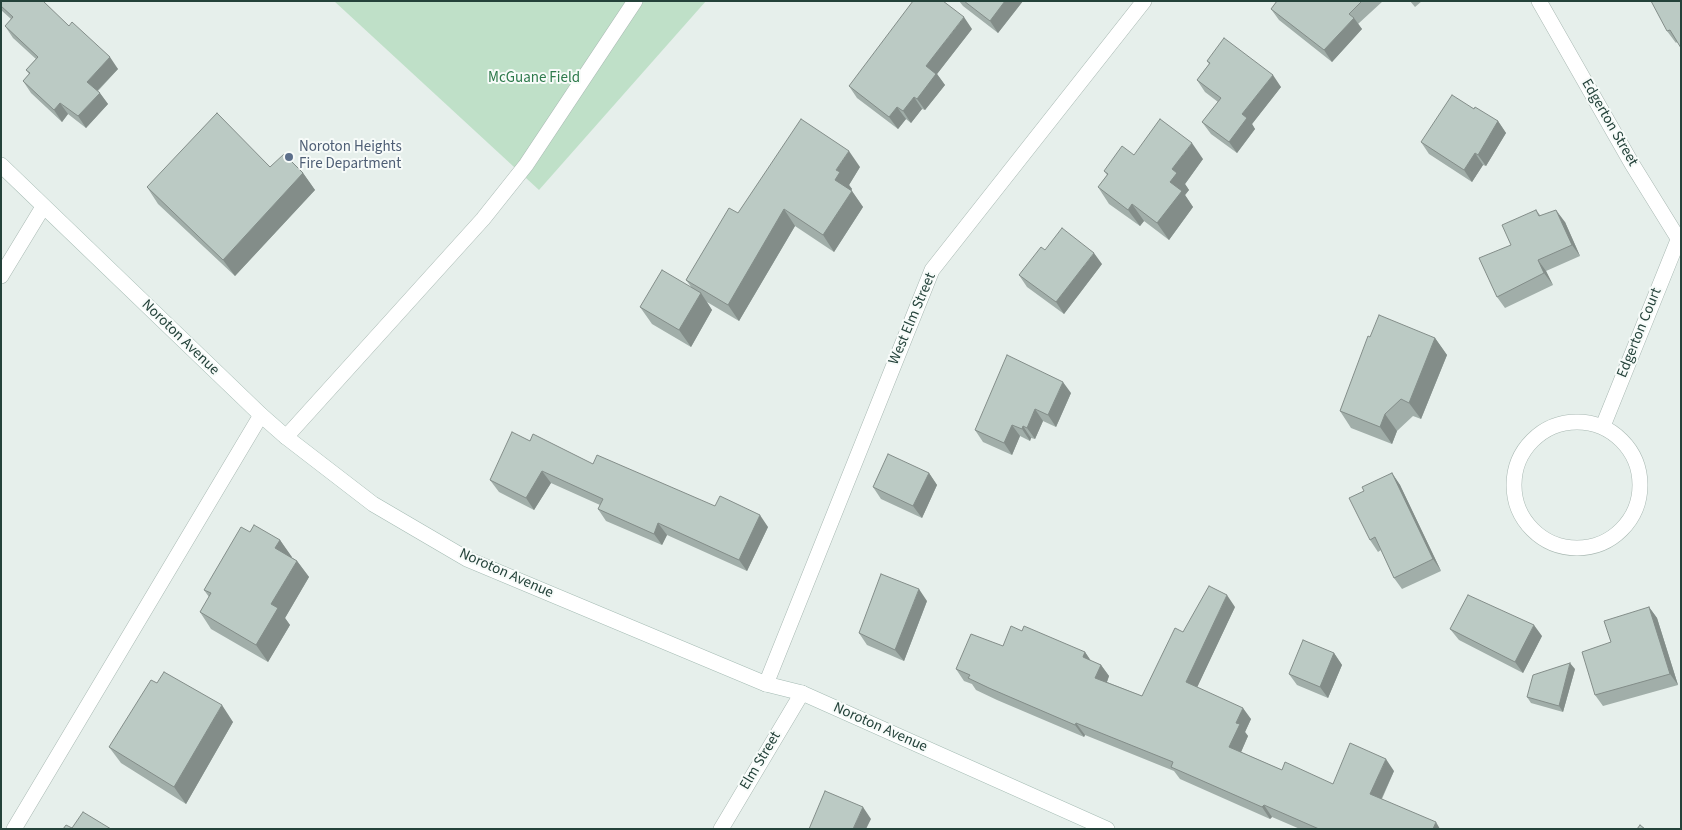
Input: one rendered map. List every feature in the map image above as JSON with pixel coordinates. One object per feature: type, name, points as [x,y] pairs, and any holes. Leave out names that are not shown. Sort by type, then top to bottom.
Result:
[{"type":"street","points":[[286,437],[483,219],[526,165],[636,1]]},
{"type":"street","name":"West Elm Street","points":[[766,684],[932,270],[1144,1]]},
{"type":"street","name":"Edgerton Street","points":[[1539,1],[1679,241]]},
{"type":"street","name":"Noroton Avenue","points":[[1,165],[261,415],[286,437],[373,504],[467,559],[766,684],[802,693],[1107,829]]},
{"type":"street","points":[[1,276],[43,207]]},
{"type":"street","name":"Edgerton Court","points":[[1603,426],[1679,241]]},
{"type":"street","points":[[14,829],[261,415]]},
{"type":"street","points":[[1579,421],[1603,426],[1623,441],[1637,462],[1641,486],[1635,511],[1620,531],[1599,544],[1575,549],[1550,543],[1530,528],[1516,508],[1512,483],[1518,459],[1533,438],[1554,425],[1579,421]]},
{"type":"street","name":"Elm Street","points":[[721,829],[802,693]]},
{"type":"green space","name":"McGuane Field","points":[[334,1],[706,1],[539,190]]},
{"type":"building","points":[[1,1],[43,1],[69,26],[72,22],[110,57],[87,82],[100,93],[78,116],[60,103],[54,110],[23,81],[30,73],[26,70],[38,57],[5,26],[13,17],[1,6]]},
{"type":"building","points":[[913,1],[943,1],[964,17],[926,66],[936,74],[917,99],[914,97],[903,111],[897,107],[889,117],[849,86]]},
{"type":"building","points":[[964,1],[1005,1],[990,21]]},
{"type":"building","points":[[1277,1],[1362,1],[1349,14],[1354,18],[1324,50],[1271,9]]},
{"type":"building","points":[[1651,1],[1681,1],[1681,48],[1670,30],[1667,31]]},
{"type":"building","points":[[1224,38],[1273,75],[1242,114],[1247,118],[1229,142],[1202,122],[1221,98],[1197,80],[1210,63],[1207,61]]},
{"type":"building","points":[[1452,95],[1498,121],[1478,155],[1475,153],[1464,170],[1421,142]]},
{"type":"building","points":[[217,113],[270,167],[284,154],[303,173],[223,260],[147,187]]},
{"type":"building","points":[[801,119],[849,151],[836,170],[840,172],[835,180],[852,191],[823,235],[784,209],[728,305],[686,280],[729,208],[738,213]]},
{"type":"building","points":[[1160,119],[1192,143],[1172,169],[1177,173],[1170,182],[1182,191],[1157,223],[1132,204],[1128,210],[1098,187],[1108,174],[1104,171],[1122,146],[1134,155]]},
{"type":"building","points":[[1536,210],[1539,216],[1556,210],[1572,245],[1538,260],[1544,273],[1497,297],[1479,258],[1511,245],[1502,225]]},
{"type":"building","points":[[1062,228],[1094,253],[1056,302],[1019,275],[1041,247],[1045,250]]},
{"type":"building","points":[[662,270],[701,293],[679,330],[640,307]]},
{"type":"building","points":[[1379,315],[1435,338],[1409,403],[1401,399],[1385,414],[1380,427],[1340,411],[1368,336],[1370,337]]},
{"type":"building","points":[[1007,355],[1063,382],[1048,415],[1035,409],[1027,428],[1023,426],[1022,429],[1012,425],[1004,443],[975,430]]},
{"type":"building","points":[[512,432],[530,441],[533,434],[593,464],[597,455],[715,506],[720,496],[760,515],[739,560],[658,523],[654,534],[598,509],[603,499],[542,471],[526,498],[490,480]]},
{"type":"building","points":[[888,454],[929,473],[913,506],[873,487]]},
{"type":"building","points":[[1392,473],[1433,559],[1394,578],[1375,537],[1370,540],[1349,498],[1364,491],[1362,487]]},
{"type":"building","points":[[254,525],[280,540],[275,548],[297,561],[271,604],[278,608],[256,645],[200,612],[211,593],[204,590],[241,527],[250,532]]},
{"type":"building","points":[[881,574],[919,589],[895,650],[859,633]]},
{"type":"building","points":[[1209,586],[1227,595],[1186,682],[1243,708],[1236,723],[1240,724],[1229,747],[1282,770],[1285,762],[1333,784],[1350,743],[1386,759],[1370,794],[1436,822],[1433,829],[1319,829],[1264,805],[1262,807],[1171,767],[1173,762],[1076,723],[1075,725],[989,688],[968,678],[970,675],[956,669],[971,634],[1003,646],[1011,626],[1022,631],[1024,626],[1085,652],[1083,657],[1101,665],[1095,678],[1142,696],[1175,628],[1183,632]]},
{"type":"building","points":[[1468,595],[1534,625],[1515,662],[1450,629]]},
{"type":"building","points":[[1649,607],[1670,674],[1595,695],[1582,652],[1611,642],[1604,621]]},
{"type":"building","points":[[1303,640],[1334,653],[1320,687],[1289,674]]},
{"type":"building","points":[[1570,663],[1559,706],[1527,697],[1533,675]]},
{"type":"building","points":[[164,672],[222,705],[174,787],[109,747],[151,680],[157,683]]},
{"type":"building","points":[[825,791],[863,807],[853,829],[809,829]]},
{"type":"building","points":[[83,812],[111,829],[63,829],[66,825],[72,828]]},
{"type":"building","points":[[1640,825],[1645,829],[1637,829]]},
{"type":"place","name":"Noroton Heights Fire Department","points":[[289,157]]}]
